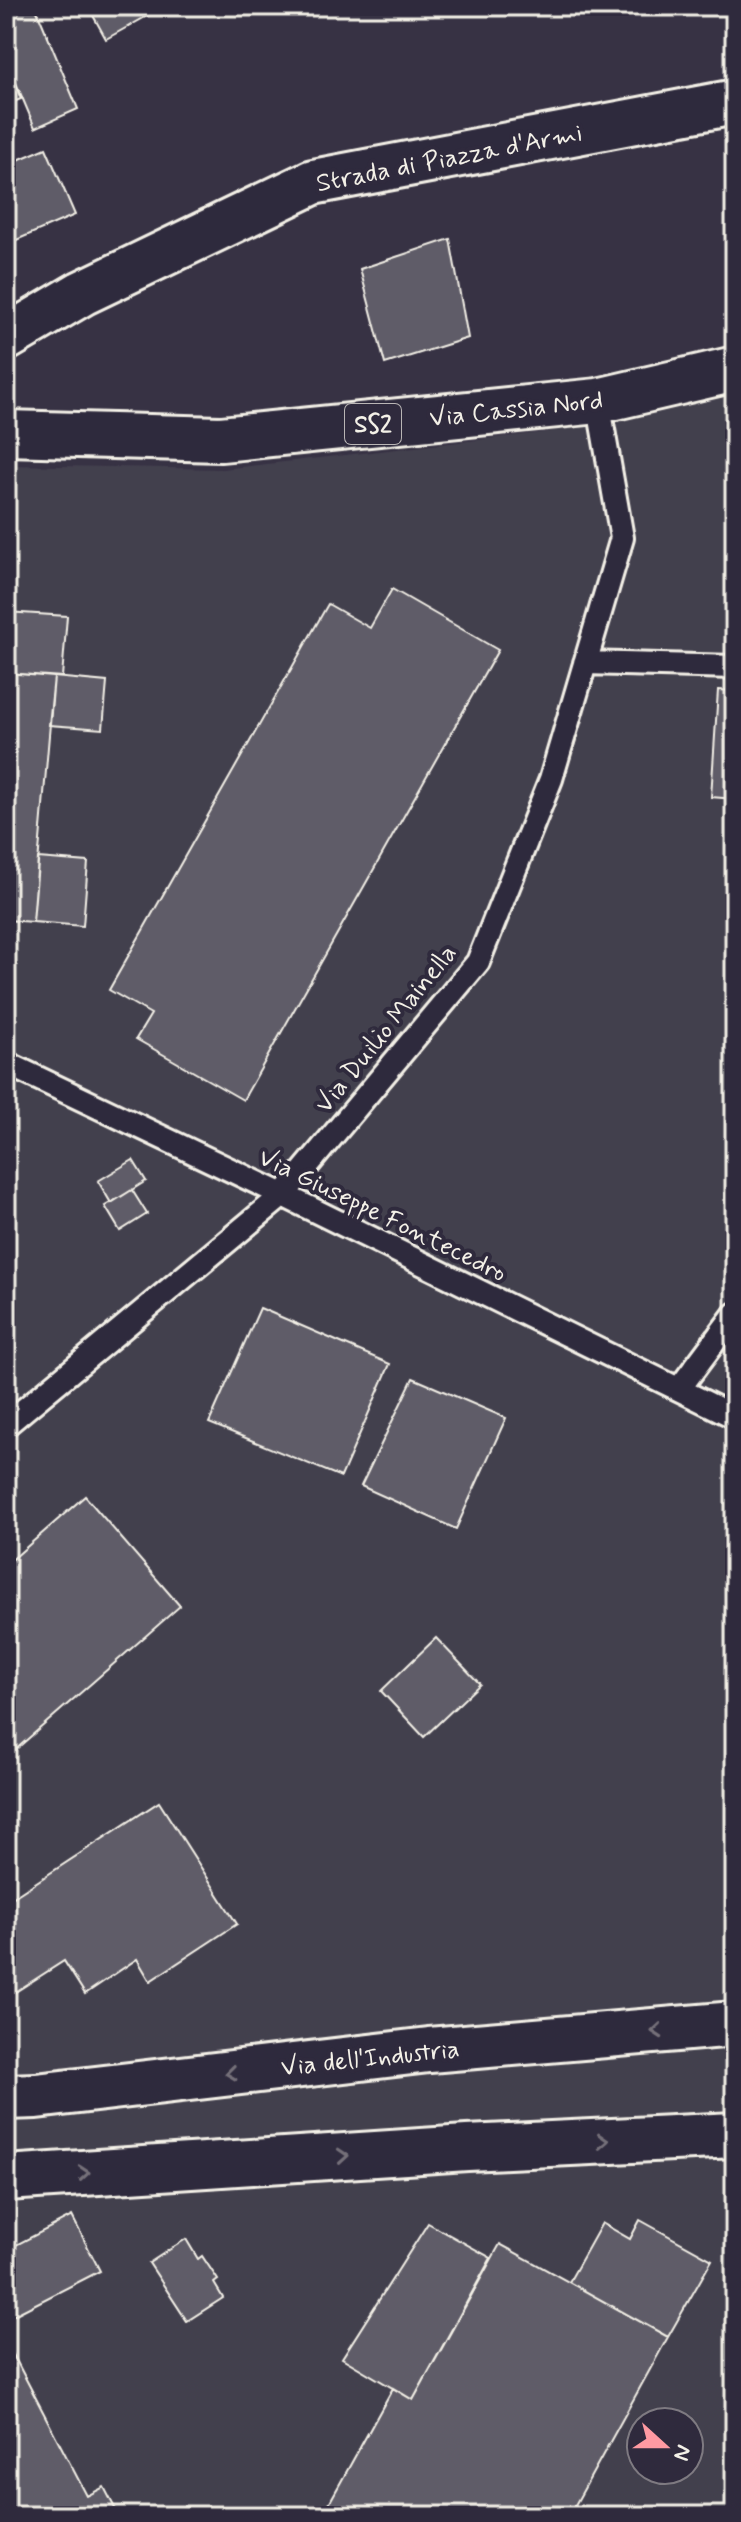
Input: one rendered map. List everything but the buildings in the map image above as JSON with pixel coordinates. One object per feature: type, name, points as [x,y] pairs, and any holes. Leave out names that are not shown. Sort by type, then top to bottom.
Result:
[{"type":"street","name":"Strada di Piazza d'Armi","points":[[6,338],[82,293],[313,182],[735,102]]},
{"type":"street","name":"Via Cassia Nord","points":[[6,433],[221,439],[598,401],[735,369]]},
{"type":"street","name":"Via dell'Industria","points":[[6,2097],[429,2050],[735,2024]]},
{"type":"street","points":[[6,2178],[467,2148],[735,2135]]},
{"type":"lane","name":"Via Duilio Mainella","points":[[6,1425],[283,1195],[478,962],[551,779],[622,538],[598,401]]},
{"type":"lane","points":[[585,663],[735,667]]},
{"type":"lane","name":"Via Giuseppe Fontecedro","points":[[6,1063],[735,1417]]},
{"type":"lane","points":[[679,1389],[735,1314]]},
{"type":"shaded area","points":[[735,390],[735,2516],[6,2516],[6,465],[223,469],[546,432]]}]
